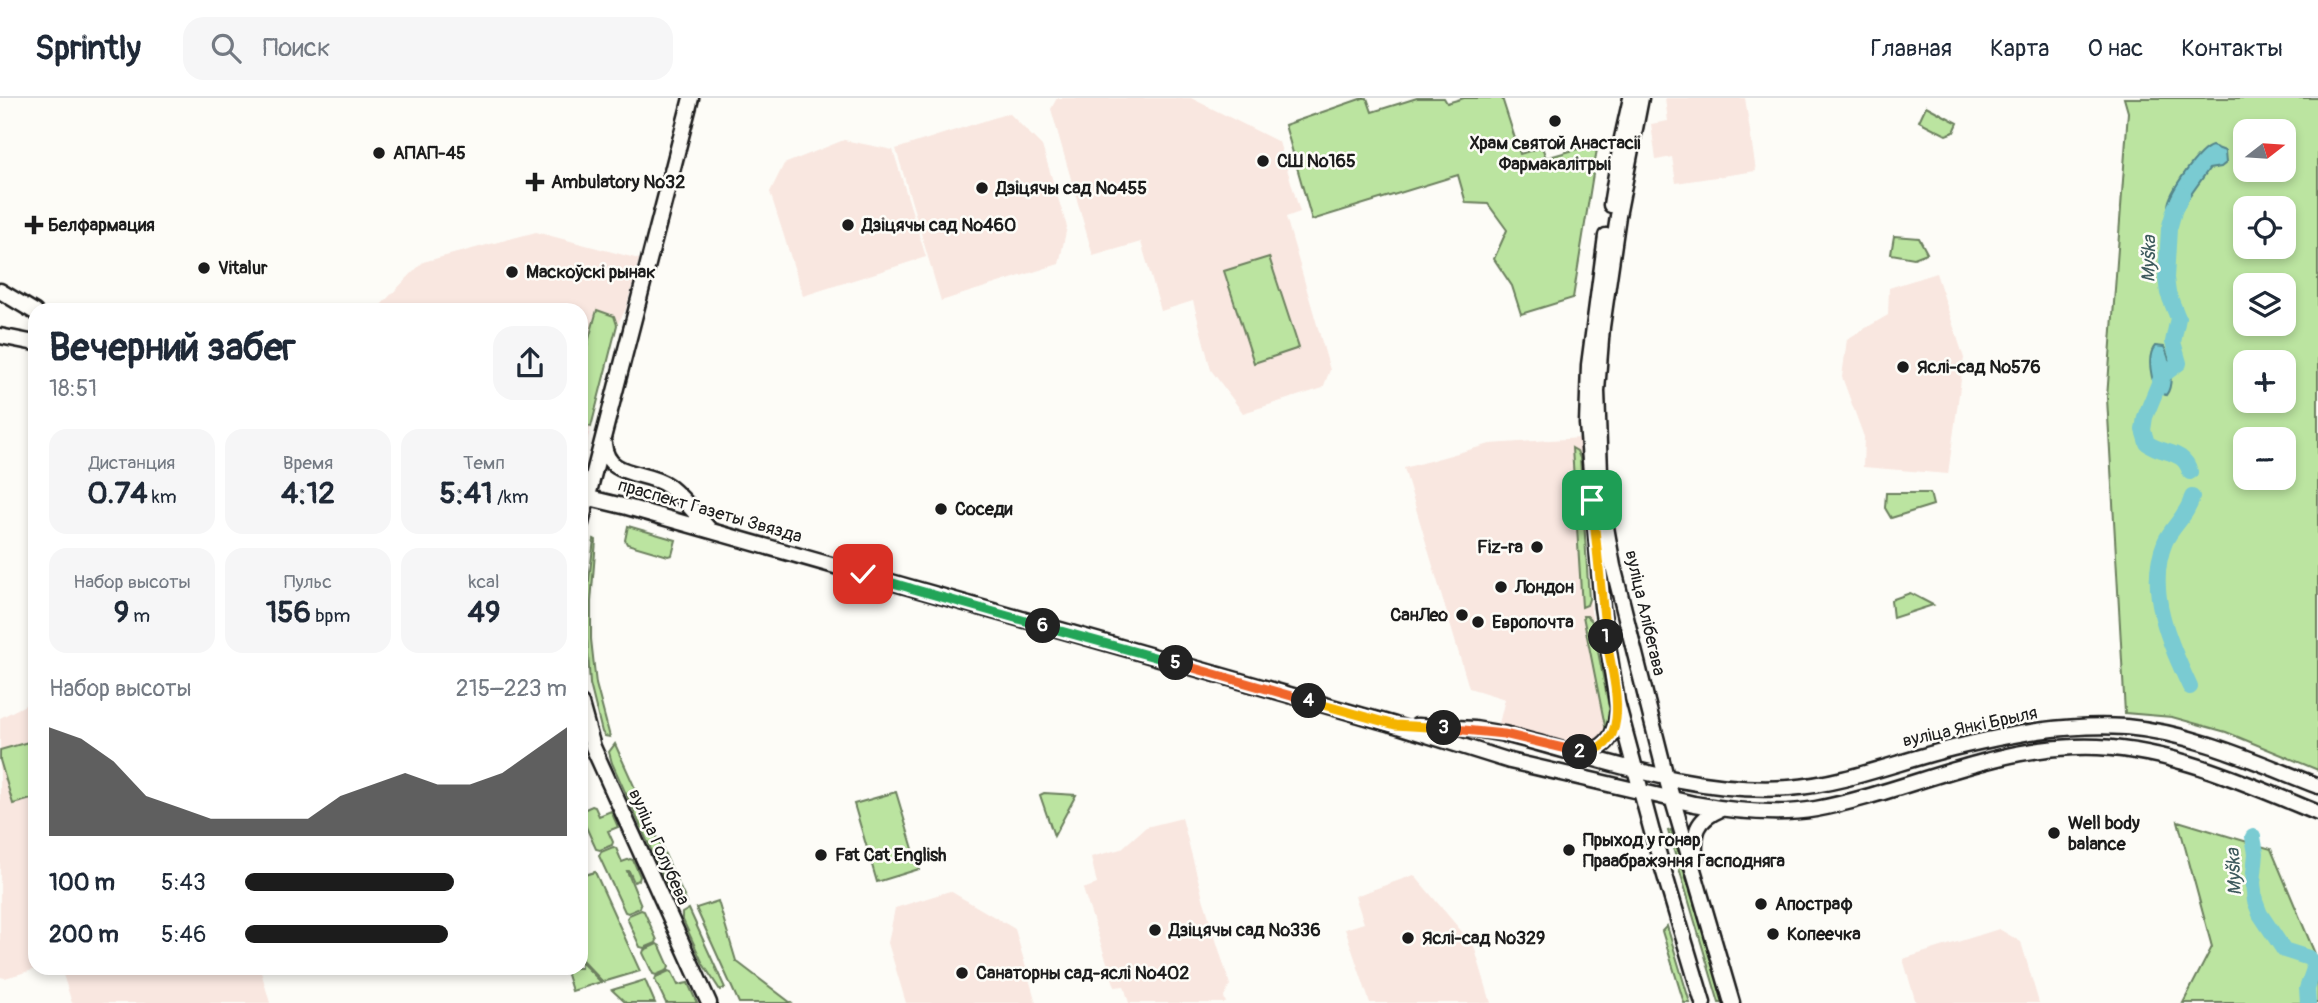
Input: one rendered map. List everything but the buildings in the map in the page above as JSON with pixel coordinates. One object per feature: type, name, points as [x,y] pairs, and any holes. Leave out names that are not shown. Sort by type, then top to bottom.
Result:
[{"type":"main road","points":[[588,485],[604,437],[691,98]]},
{"type":"main road","name":"вуліца Алібегава","points":[[1631,98],[1619,151],[1594,313],[1589,365],[1587,442],[1602,607],[1617,702],[1703,1003]]},
{"type":"main road","name":"вуліца Алібегава","points":[[1641,98],[1618,216],[1602,327],[1597,391],[1601,499],[1614,566],[1671,798],[1732,1003]]},
{"type":"main road","points":[[0,291],[28,308]]},
{"type":"main road","points":[[0,336],[28,341]]},
{"type":"main road","points":[[604,437],[605,452],[611,464],[625,472],[667,486],[711,531]]},
{"type":"main road","name":"праспект Газеты Звязда","points":[[588,498],[1395,725],[1510,761],[1671,798]]},
{"type":"main road","points":[[1572,752],[1594,751],[1608,742],[1615,730],[1617,702]]},
{"type":"main road","name":"праспект Газеты Звязда","points":[[1395,725],[1475,729],[1666,777]]},
{"type":"main road","name":"вуліца Янкі Брыля","points":[[1666,777],[1719,786],[1790,788],[1825,783],[2005,736],[2094,726],[2126,727],[2179,736],[2220,748],[2318,786]]},
{"type":"main road","name":"вуліца Голубева","points":[[588,729],[593,747],[709,1003]]},
{"type":"main road","name":"вуліца Янкі Брыля","points":[[1671,798],[1721,809],[1776,812],[1814,809],[1898,789],[2009,756],[2051,749],[2097,747],[2124,748],[2165,757],[2318,813]]},
{"type":"main road","points":[[1695,878],[1695,834],[1704,818],[1721,809]]},
{"type":"shaded area","points":[[1057,98],[1191,98],[1279,142],[1300,212],[1286,217],[1330,370],[1323,388],[1243,413],[1211,370],[1193,301],[1161,311],[1141,242],[1093,256],[1051,109]]},
{"type":"shaded area","points":[[1665,98],[1745,98],[1756,171],[1676,183],[1672,157],[1656,160],[1651,124],[1668,121]]},
{"type":"shaded area","name":"Дзіцячы сад №455","points":[[1009,113],[1042,146],[1067,227],[1059,264],[941,301],[896,149]]},
{"type":"shaded area","name":"Дзіцячы сад №460","points":[[844,140],[893,150],[926,257],[803,296],[770,192],[784,164]]},
{"type":"shaded area","points":[[536,232],[639,259],[626,309],[617,325],[588,438],[588,303],[383,303],[423,262]]},
{"type":"shaded area","name":"Яслі-сад №576","points":[[1936,273],[1964,358],[1948,474],[1863,467],[1864,437],[1842,377],[1847,339],[1888,315],[1889,288]]},
{"type":"shaded area","points":[[1581,438],[1583,526],[1591,611],[1610,715],[1605,739],[1582,746],[1499,724],[1505,699],[1469,688],[1404,468],[1490,444]]},
{"type":"shaded area","points":[[28,704],[28,971],[5,978],[0,977],[0,718]]},
{"type":"shaded area","name":"Дзіцячы сад №336","points":[[1182,818],[1230,985],[1224,997],[1226,1003],[1129,1003],[1124,986],[1115,987],[1083,889],[1097,884],[1091,857],[1121,849],[1146,827]]},
{"type":"shaded area","name":"Яслі-сад №329","points":[[1414,875],[1474,946],[1491,1003],[1370,1003],[1345,929],[1364,923],[1355,896]]},
{"type":"shaded area","name":"Санаторны сад-яслі №402","points":[[950,891],[1015,929],[1036,1003],[906,1003],[888,943],[895,908]]},
{"type":"shaded area","points":[[1999,929],[2021,942],[2039,1003],[1916,1003],[1903,959]]},
{"type":"shaded area","points":[[63,975],[262,975],[270,1003],[72,1003]]},
{"type":"green space","points":[[1367,98],[1372,112],[1417,98],[1444,98],[1447,103],[1464,98],[1502,98],[1520,154],[1542,147],[1546,158],[1598,143],[1573,298],[1521,314],[1512,286],[1494,259],[1507,230],[1488,204],[1466,203],[1458,175],[1312,220],[1285,125]]},
{"type":"green space","points":[[2124,98],[2318,98],[2318,770],[2226,732],[2172,717],[2125,713],[2107,398],[2128,112]]},
{"type":"green space","points":[[1926,106],[1958,123],[1954,132],[1946,135],[1919,121]]},
{"type":"green space","points":[[1894,236],[1919,238],[1927,253],[1914,258],[1891,254]]},
{"type":"green space","points":[[1269,257],[1299,348],[1254,363],[1224,271]]},
{"type":"green space","points":[[597,310],[614,316],[617,325],[591,427],[588,426],[588,343]]},
{"type":"green space","points":[[1572,448],[1580,458],[1589,599],[1587,605],[1582,607]]},
{"type":"green space","points":[[1886,493],[1930,493],[1933,505],[1891,518],[1885,508]]},
{"type":"green space","points":[[628,526],[676,540],[672,555],[627,544],[625,540]]},
{"type":"green space","points":[[594,539],[591,639],[596,684],[610,737],[602,732],[590,684],[588,588]]},
{"type":"green space","points":[[1910,593],[1933,605],[1893,618],[1891,600]]},
{"type":"green space","points":[[1583,616],[1592,621],[1612,722],[1607,736]]},
{"type":"green space","points":[[28,742],[28,800],[13,804],[0,760],[0,750]]},
{"type":"green space","points":[[615,744],[687,903],[675,903],[612,763],[609,752]]},
{"type":"green space","points":[[896,792],[919,869],[877,882],[854,804]]},
{"type":"green space","points":[[1040,795],[1076,795],[1054,836]]},
{"type":"green space","points":[[595,807],[599,816],[611,811],[618,827],[608,831],[612,845],[596,849],[588,831],[588,808]]},
{"type":"green space","points":[[2178,821],[2271,849],[2318,961],[2318,1003],[2183,1003],[2212,947]]},
{"type":"green space","points":[[1671,830],[1725,1003],[1719,1003],[1668,831]]},
{"type":"green space","points":[[613,847],[622,862],[633,860],[640,876],[639,880],[634,882],[627,871],[641,905],[628,913],[625,912],[599,856],[601,852]]},
{"type":"green space","points":[[595,872],[640,971],[603,982],[588,966],[588,874]]},
{"type":"green space","points":[[718,901],[736,961],[791,1003],[739,1003],[696,908]]},
{"type":"green space","points":[[689,909],[725,988],[720,990],[703,964],[682,918],[682,913]]},
{"type":"green space","points":[[644,911],[657,940],[644,948],[640,947],[627,918]]},
{"type":"green space","points":[[1667,926],[1690,1003],[1684,1003],[1662,931]]},
{"type":"green space","points":[[657,944],[669,966],[668,970],[656,975],[643,953]]},
{"type":"green space","points":[[588,969],[601,982],[572,991],[567,975],[588,975]]},
{"type":"green space","points":[[669,971],[678,985],[688,983],[697,1003],[666,1003],[655,980]]},
{"type":"green space","points":[[645,980],[655,1003],[626,1003],[612,990]]},
{"type":"water","points":[[2212,146],[2225,151],[2226,163],[2221,167],[2209,169],[2177,214],[2173,215],[2168,206],[2173,191],[2193,163]]},
{"type":"water","points":[[2155,346],[2164,347],[2168,358],[2171,379],[2166,395],[2156,389],[2152,376],[2150,363]]},
{"type":"waterway","name":"Муška","points":[[2182,195],[2169,229],[2166,278],[2168,293],[2178,318],[2173,342],[2179,363],[2162,376],[2145,417],[2143,430],[2147,443],[2183,459],[2190,472]]},
{"type":"waterway","name":"Муška","points":[[2190,687],[2162,616],[2158,579],[2165,542],[2192,497]]},
{"type":"waterway","name":"Муška","points":[[2253,837],[2256,853],[2253,883],[2255,901],[2260,914],[2284,950],[2309,958],[2313,963],[2314,969],[2307,989],[2308,1003]]},
{"type":"place","name":"Храм святой Анастасіі Фармакалітрыі","points":[[1555,121]]},
{"type":"place","name":"АПАП-45","points":[[379,153]]},
{"type":"place","name":"СШ №165","points":[[1263,161]]},
{"type":"place","name":"Ambulatory №32","points":[[535,182]]},
{"type":"place","name":"Дзіцячы сад №455","points":[[982,188]]},
{"type":"place","name":"Белфармация","points":[[34,225]]},
{"type":"place","name":"Дзіцячы сад №460","points":[[848,225]]},
{"type":"place","name":"Vitalur","points":[[204,268]]},
{"type":"place","name":"Маскоўскі рынак","points":[[512,272]]},
{"type":"place","name":"Яслі-сад №576","points":[[1903,367]]},
{"type":"place","name":"Соседи","points":[[941,509]]},
{"type":"place","name":"Fiz-ra","points":[[1537,547]]},
{"type":"place","name":"Лондон","points":[[1501,587]]},
{"type":"place","name":"СанЛео","points":[[1462,615]]},
{"type":"place","name":"Европочта","points":[[1478,622]]},
{"type":"place","name":"Well body balance","points":[[2054,833]]},
{"type":"place","name":"Прыход у гонар Праабражэння Гасподняга","points":[[1569,850]]},
{"type":"place","name":"Fat Cat English","points":[[821,855]]},
{"type":"place","name":"Апостраф","points":[[1761,904]]},
{"type":"place","name":"Дзіцячы сад №336","points":[[1155,930]]},
{"type":"place","name":"Копеечка","points":[[1773,934]]},
{"type":"place","name":"Яслі-сад №329","points":[[1408,938]]},
{"type":"place","name":"Санаторны сад-яслі №402","points":[[962,973]]},
{"type":"route","points":[[863,574],[1395,725],[1475,729],[1572,752],[1586,752],[1596,750],[1608,742],[1615,730],[1617,702],[1602,607],[1592,500]]}]
